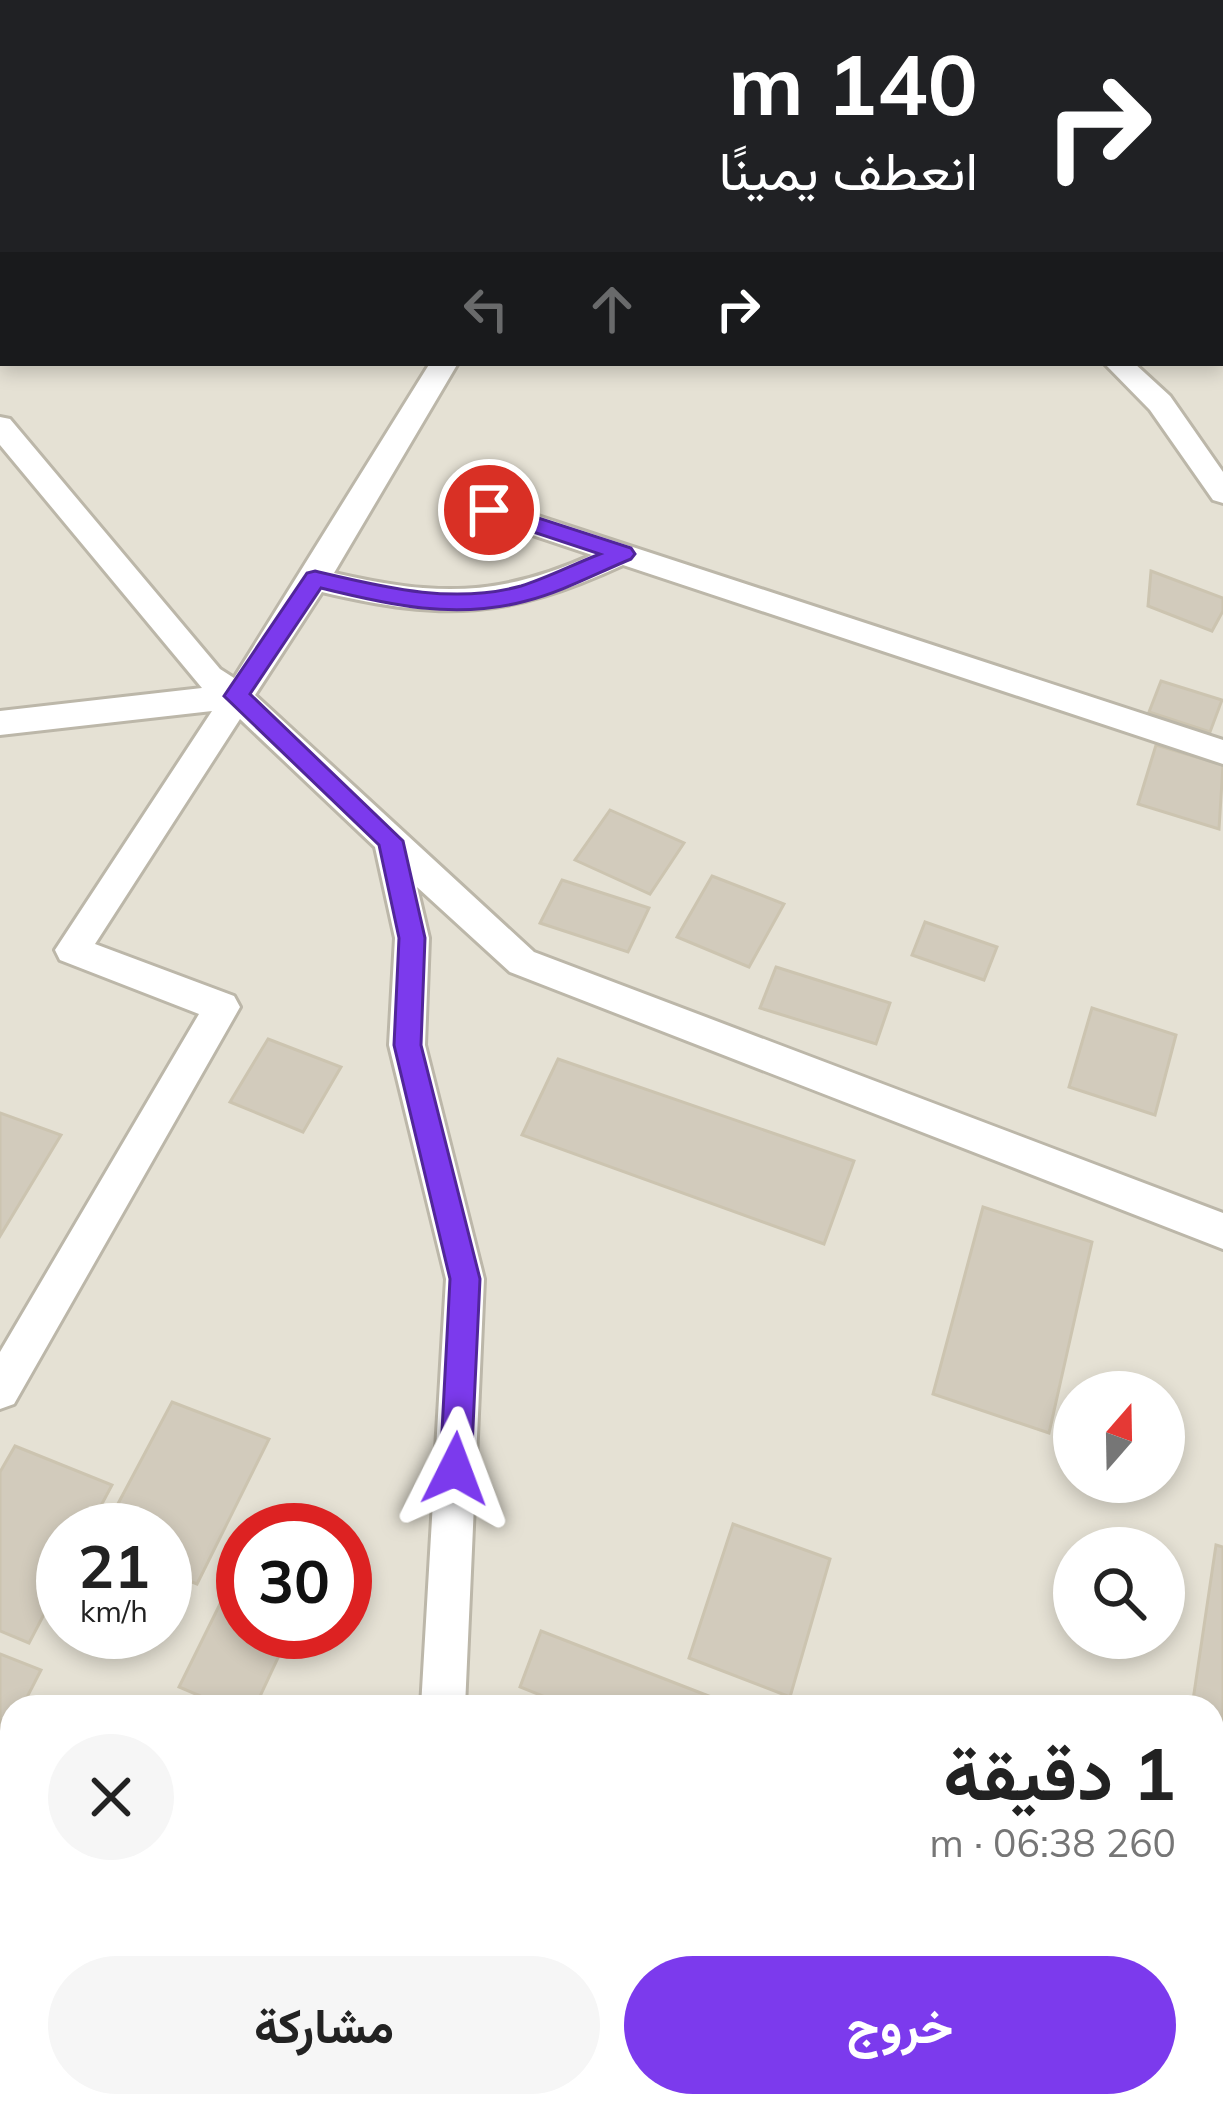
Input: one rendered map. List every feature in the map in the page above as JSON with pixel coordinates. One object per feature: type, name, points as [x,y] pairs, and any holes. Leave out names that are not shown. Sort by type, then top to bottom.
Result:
[{"type":"street","points":[[0,1390],[222,1006],[72,950],[315,579],[443,366]]},
{"type":"street","points":[[1121,366],[1160,403],[1223,493]]},
{"type":"street","points":[[0,426],[209,677],[236,696],[522,962],[1223,1231]]},
{"type":"street","points":[[489,510],[1223,752]]},
{"type":"street","points":[[315,579],[396,598],[450,603],[522,594],[623,554]]},
{"type":"street","points":[[0,723],[236,696]]},
{"type":"street","points":[[390,841],[412,938],[407,1045],[465,1279],[444,1695]]},
{"type":"shaded area","points":[[0,366],[1223,366],[1223,1695],[0,1695]]},
{"type":"building","points":[[1151,571],[1223,598],[1223,611],[1212,631],[1148,606]]},
{"type":"building","points":[[1161,681],[1222,700],[1210,732],[1149,712]]},
{"type":"building","points":[[1156,745],[1223,765],[1219,829],[1138,804]]},
{"type":"building","points":[[610,810],[684,843],[650,894],[575,860]]},
{"type":"building","points":[[712,876],[784,904],[749,967],[677,937]]},
{"type":"building","points":[[562,880],[649,908],[628,952],[540,923]]},
{"type":"building","points":[[925,922],[997,947],[984,980],[912,955]]},
{"type":"building","points":[[776,967],[890,1003],[876,1044],[760,1008]]},
{"type":"building","points":[[1092,1008],[1176,1035],[1155,1115],[1069,1087]]},
{"type":"building","points":[[268,1039],[341,1067],[303,1132],[230,1102]]},
{"type":"building","points":[[558,1059],[854,1161],[824,1244],[522,1135]]},
{"type":"building","points":[[0,1113],[61,1135],[0,1236]]},
{"type":"building","points":[[983,1207],[1092,1242],[1063,1371],[1053,1371],[1049,1433],[933,1394]]},
{"type":"building","points":[[172,1402],[269,1439],[237,1503],[216,1503],[216,1546],[197,1584],[192,1582],[192,1503],[118,1503]]},
{"type":"building","points":[[15,1446],[112,1485],[102,1503],[36,1503],[36,1630],[29,1643],[0,1631],[0,1472]]},
{"type":"building","points":[[733,1524],[830,1559],[791,1695],[689,1658]]},
{"type":"building","points":[[1216,1545],[1223,1547],[1223,1695],[1194,1695]]},
{"type":"building","points":[[216,1612],[216,1659],[277,1659],[261,1695],[198,1695],[179,1687]]},
{"type":"building","points":[[541,1631],[706,1695],[540,1695],[520,1687]]},
{"type":"building","points":[[0,1654],[41,1670],[28,1695],[0,1695]]},
{"type":"route","points":[[455,1469],[465,1279],[407,1045],[412,938],[390,841],[236,696],[315,579],[396,598],[450,603],[522,594],[623,554],[489,510]]}]
